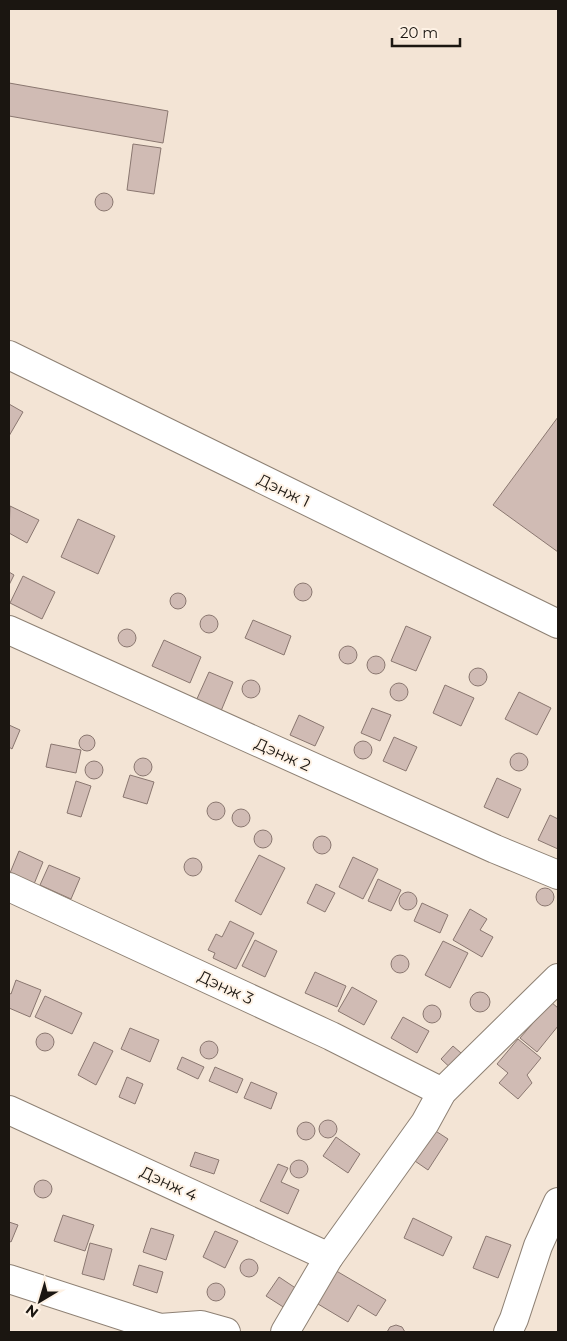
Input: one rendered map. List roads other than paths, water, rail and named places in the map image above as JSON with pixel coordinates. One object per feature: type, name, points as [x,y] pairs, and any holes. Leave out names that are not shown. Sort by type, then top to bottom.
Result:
[{"type":"street","name":"Дэнж 1","points":[[9,355],[558,624]]},
{"type":"street","name":"Дэнж 2","points":[[9,630],[424,817],[558,875]]},
{"type":"street","name":"Дэнж 3","points":[[9,887],[331,1036],[442,1092]]},
{"type":"street","points":[[285,1332],[329,1257],[425,1123],[442,1092],[558,978]]},
{"type":"street","name":"Дэнж 4","points":[[9,1110],[329,1257]]},
{"type":"street","points":[[508,1332],[538,1246],[558,1202]]},
{"type":"street","points":[[9,1279],[160,1328],[201,1326],[226,1332]]}]
